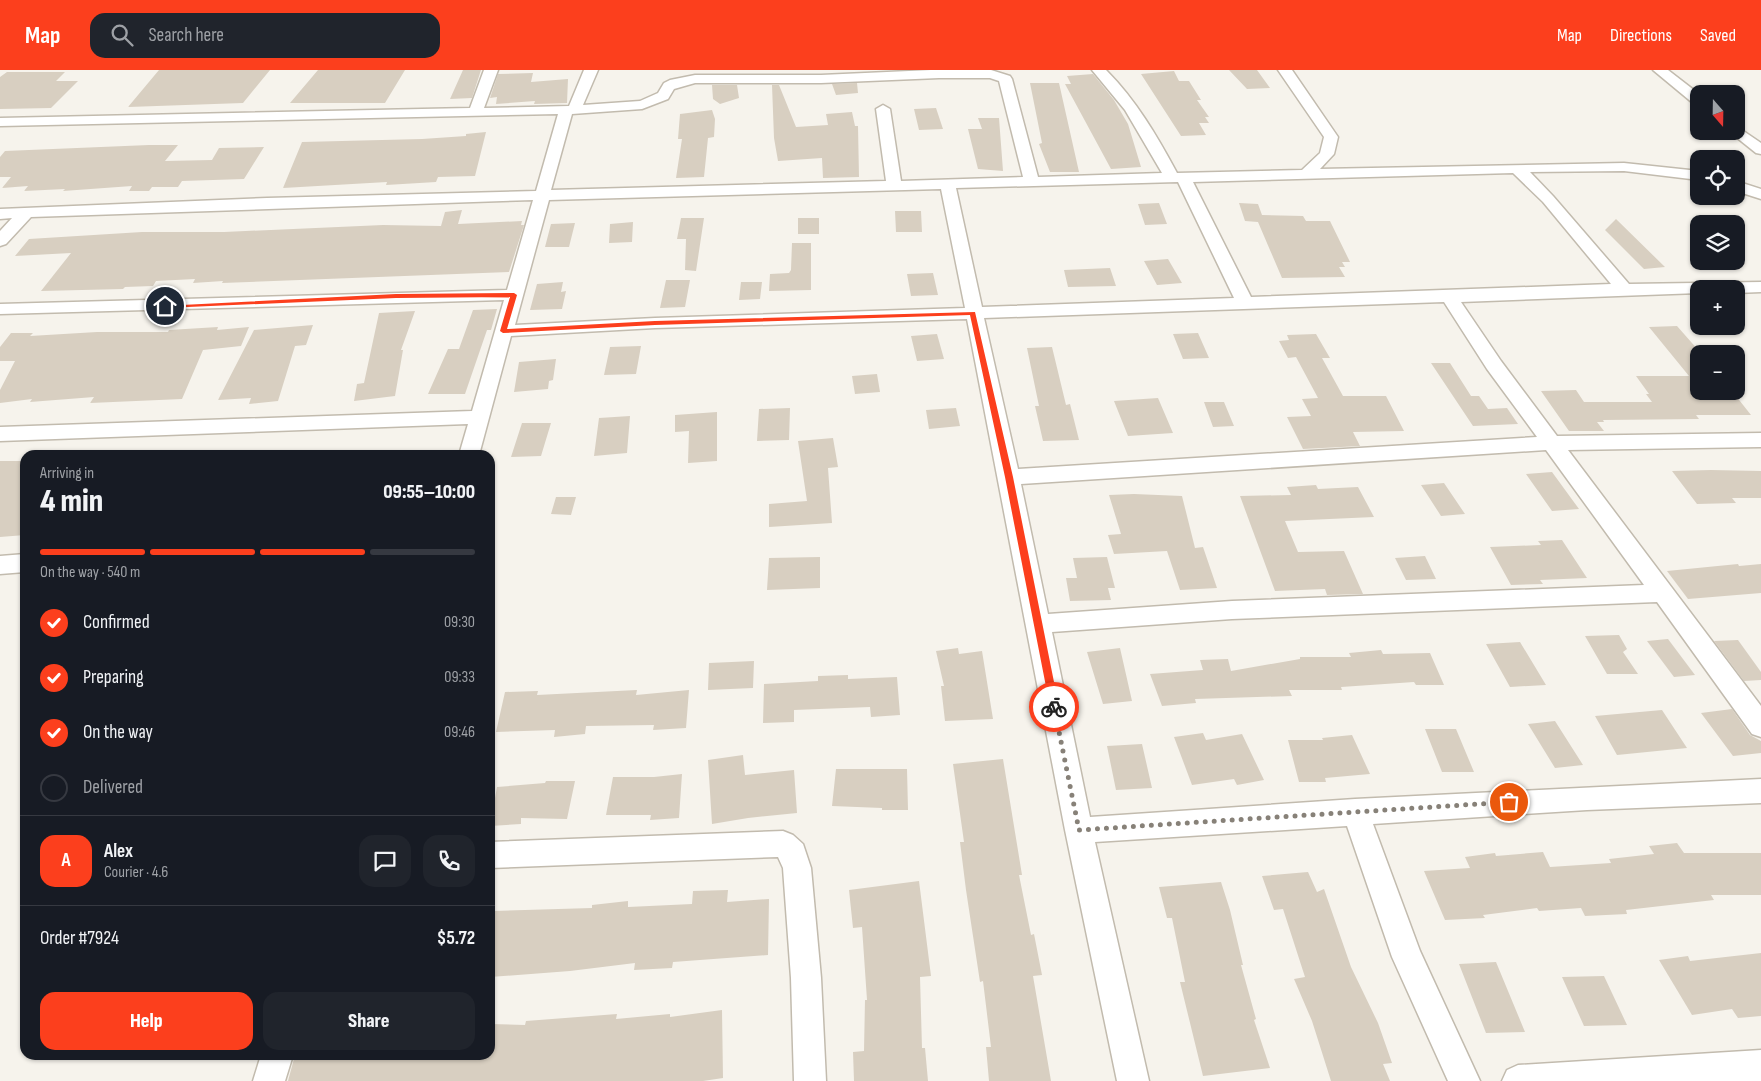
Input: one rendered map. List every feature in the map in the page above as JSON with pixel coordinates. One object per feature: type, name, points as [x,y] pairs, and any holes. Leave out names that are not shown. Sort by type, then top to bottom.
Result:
[{"type":"street","points":[[475,113],[491,70]]},
{"type":"street","points":[[470,450],[542,197],[570,110],[590,70]]},
{"type":"street","points":[[1099,70],[1135,110],[1178,178],[1245,303]]},
{"type":"street","points":[[1285,70],[1331,137],[1331,145],[1327,154],[1306,174]]},
{"type":"street","points":[[1660,70],[1690,94]]},
{"type":"street","points":[[0,122],[570,110],[642,105],[663,96],[669,86],[684,75],[706,78],[938,72],[991,74],[1005,79],[1032,182]]},
{"type":"street","points":[[883,109],[894,187]]},
{"type":"street","points":[[1745,137],[1761,150]]},
{"type":"street","points":[[0,214],[267,203],[948,186],[1516,168],[1624,167],[1690,175]]},
{"type":"street","points":[[1516,168],[1548,199],[1624,289]]},
{"type":"street","points":[[948,186],[973,313],[1009,477],[1079,830],[1134,1081]]},
{"type":"street","points":[[1745,189],[1761,194]]},
{"type":"street","points":[[0,241],[26,213]]},
{"type":"street","points":[[503,331],[655,323],[1101,307],[1449,297],[1624,289],[1761,287]]},
{"type":"street","points":[[0,309],[127,308],[388,296],[514,295]]},
{"type":"street","points":[[1449,297],[1494,365],[1760,722]]},
{"type":"street","points":[[0,434],[480,417]]},
{"type":"street","points":[[1009,477],[1552,443],[1761,440]]},
{"type":"street","points":[[0,565],[20,564]]},
{"type":"street","points":[[1037,624],[1232,610],[1664,593]]},
{"type":"street","points":[[1079,830],[1355,811],[1761,790]]},
{"type":"street","points":[[1355,811],[1407,957],[1464,1081]]},
{"type":"street","points":[[495,855],[783,844],[793,854],[797,868],[806,978],[810,1081]]},
{"type":"street","points":[[269,1081],[275,1060]]},
{"type":"street","points":[[1518,1081],[1761,1066]]},
{"type":"building","points":[[159,70],[270,70],[243,103],[128,107]]},
{"type":"building","points":[[318,70],[405,70],[385,103],[290,103]]},
{"type":"building","points":[[463,70],[481,70],[472,98],[450,99]]},
{"type":"building","points":[[1229,70],[1257,70],[1270,88],[1247,89]]},
{"type":"building","points":[[1174,71],[1179,81],[1189,81],[1201,100],[1197,100],[1209,117],[1205,117],[1209,123],[1199,123],[1206,135],[1181,136],[1141,74]]},
{"type":"building","points":[[7,72],[65,72],[56,81],[78,81],[51,108],[0,109],[0,77]]},
{"type":"building","points":[[533,73],[531,82],[568,79],[567,103],[534,104],[535,101],[496,104],[497,97],[490,98],[498,74]]},
{"type":"building","points":[[1093,74],[1114,100],[1128,124],[1141,167],[1111,169],[1065,84],[1071,84],[1067,76]]},
{"type":"building","points":[[857,83],[858,93],[836,95],[832,84]]},
{"type":"building","points":[[1030,83],[1059,83],[1079,172],[1050,172],[1039,144],[1042,143]]},
{"type":"building","points":[[712,85],[737,85],[739,98],[720,104],[713,99]]},
{"type":"building","points":[[772,85],[779,85],[796,127],[828,125],[826,114],[852,112],[855,126],[858,126],[859,177],[823,178],[822,158],[778,161],[774,138]]},
{"type":"building","points":[[936,108],[943,129],[919,130],[914,109]]},
{"type":"building","points":[[712,110],[715,119],[714,137],[708,138],[704,177],[676,178],[682,139],[678,139],[680,114]]},
{"type":"building","points":[[978,118],[999,118],[1003,171],[978,169],[968,129],[982,129]]},
{"type":"building","points":[[486,132],[475,176],[438,177],[436,182],[386,185],[387,182],[283,188],[302,142],[422,139],[466,136],[466,134]]},
{"type":"building","points":[[178,145],[165,161],[212,160],[219,148],[264,147],[244,179],[182,181],[178,187],[152,187],[149,191],[129,191],[132,186],[63,191],[65,189],[24,191],[28,186],[2,188],[11,177],[0,177],[0,157],[5,151]]},
{"type":"building","points":[[1159,203],[1167,224],[1145,225],[1138,204]]},
{"type":"building","points":[[1239,203],[1258,204],[1262,215],[1303,216],[1306,221],[1330,221],[1350,262],[1342,262],[1345,267],[1339,267],[1345,277],[1282,278],[1258,222],[1245,221]]},
{"type":"building","points":[[462,210],[458,224],[522,221],[521,225],[524,225],[509,272],[222,283],[223,281],[193,283],[195,279],[156,281],[153,286],[125,287],[123,289],[41,291],[71,253],[15,256],[29,239],[142,232],[224,232],[383,225],[441,226],[445,212]]},
{"type":"building","points":[[895,211],[921,211],[922,232],[896,232]]},
{"type":"building","points":[[681,218],[704,218],[696,271],[685,270],[686,239],[677,239]]},
{"type":"building","points":[[798,218],[819,218],[819,234],[798,234]]},
{"type":"building","points":[[1616,219],[1665,267],[1644,269],[1605,230]]},
{"type":"building","points":[[633,222],[632,242],[609,243],[610,224]]},
{"type":"building","points":[[575,223],[569,247],[545,247],[551,224]]},
{"type":"building","points":[[792,243],[811,243],[811,290],[769,291],[770,274],[789,273],[791,270]]},
{"type":"building","points":[[1168,259],[1182,283],[1157,285],[1144,261]]},
{"type":"building","points":[[1110,268],[1116,286],[1068,287],[1064,270]]},
{"type":"building","points":[[933,273],[938,295],[911,296],[907,274]]},
{"type":"building","points":[[666,280],[690,280],[685,307],[660,308]]},
{"type":"building","points":[[563,282],[561,292],[566,291],[562,309],[530,310],[537,284]]},
{"type":"building","points":[[741,282],[762,282],[760,299],[739,300]]},
{"type":"building","points":[[497,309],[491,330],[487,330],[465,394],[428,394],[448,349],[459,349],[473,310]]},
{"type":"building","points":[[415,311],[401,350],[403,350],[395,396],[354,401],[357,384],[364,383],[379,313]]},
{"type":"building","points":[[313,325],[306,345],[295,346],[278,401],[249,404],[251,398],[218,400],[254,330]]},
{"type":"building","points":[[1677,326],[1694,345],[1690,345],[1690,400],[1739,400],[1751,415],[1696,415],[1699,419],[1603,420],[1604,422],[1597,422],[1604,431],[1569,431],[1541,391],[1576,390],[1584,402],[1652,402],[1646,394],[1649,394],[1636,376],[1689,376],[1649,327]]},
{"type":"building","points":[[218,327],[217,330],[249,327],[241,346],[203,350],[182,399],[90,403],[94,397],[30,402],[32,399],[0,403],[0,390],[15,361],[0,361],[0,347],[11,333],[33,333],[30,336],[97,332],[168,332],[169,330]]},
{"type":"building","points":[[1198,333],[1209,358],[1183,359],[1173,334]]},
{"type":"building","points":[[937,334],[944,359],[917,361],[911,336]]},
{"type":"building","points":[[1316,334],[1330,358],[1322,358],[1343,396],[1386,396],[1404,431],[1353,432],[1360,446],[1303,449],[1287,417],[1311,416],[1302,399],[1318,398],[1296,357],[1288,358],[1279,341],[1289,340],[1287,335]]},
{"type":"building","points":[[641,346],[636,374],[604,375],[610,347]]},
{"type":"building","points":[[1052,347],[1066,405],[1070,404],[1079,440],[1043,441],[1035,406],[1039,406],[1027,348]]},
{"type":"building","points":[[556,359],[553,380],[549,381],[548,389],[514,392],[519,362]]},
{"type":"building","points":[[1431,363],[1450,363],[1471,396],[1479,396],[1488,409],[1507,408],[1518,424],[1473,426]]},
{"type":"building","points":[[877,374],[880,392],[855,394],[852,376]]},
{"type":"building","points":[[1158,398],[1173,433],[1128,436],[1114,401]]},
{"type":"building","points":[[1204,402],[1224,402],[1234,426],[1213,427]]},
{"type":"building","points":[[790,408],[789,440],[757,441],[759,409]]},
{"type":"building","points":[[956,408],[960,426],[929,429],[926,410]]},
{"type":"building","points":[[717,412],[717,461],[688,463],[689,431],[675,432],[675,415]]},
{"type":"building","points":[[630,416],[627,453],[594,456],[599,418]]},
{"type":"building","points":[[522,423],[551,423],[541,456],[511,457]]},
{"type":"building","points":[[833,438],[838,467],[828,468],[832,523],[769,527],[769,504],[807,501],[798,441]]},
{"type":"building","points":[[0,461],[20,461],[20,535],[0,537]]},
{"type":"building","points":[[1672,471],[1761,471],[1761,498],[1732,498],[1736,503],[1697,504]]},
{"type":"building","points":[[1552,472],[1579,509],[1552,511],[1526,474]]},
{"type":"building","points":[[1444,483],[1465,514],[1441,516],[1421,485]]},
{"type":"building","points":[[1316,485],[1318,489],[1358,487],[1374,517],[1285,521],[1298,552],[1344,551],[1363,594],[1327,595],[1325,589],[1275,591],[1240,496],[1291,495],[1287,487]]},
{"type":"building","points":[[1109,495],[1182,496],[1195,548],[1203,547],[1217,588],[1180,590],[1167,551],[1114,554],[1108,535],[1121,534]]},
{"type":"building","points":[[556,497],[576,497],[571,515],[551,514]]},
{"type":"building","points":[[1562,540],[1587,578],[1540,580],[1543,584],[1511,585],[1490,547],[1541,545],[1538,541]]},
{"type":"building","points":[[1425,556],[1436,579],[1406,580],[1395,558]]},
{"type":"building","points":[[820,557],[820,588],[767,590],[769,558]]},
{"type":"building","points":[[1107,557],[1115,588],[1108,588],[1111,600],[1070,601],[1066,578],[1077,578],[1073,558]]},
{"type":"building","points":[[1738,564],[1739,566],[1761,564],[1761,593],[1688,599],[1667,571]]},
{"type":"building","points":[[1619,635],[1627,649],[1623,652],[1638,674],[1607,674],[1585,636]]},
{"type":"building","points":[[1668,639],[1695,675],[1674,677],[1647,641]]},
{"type":"building","points":[[1738,640],[1761,672],[1761,680],[1744,681],[1714,641]]},
{"type":"building","points":[[1520,642],[1546,685],[1510,687],[1486,644]]},
{"type":"building","points":[[958,648],[959,654],[982,651],[993,719],[945,721],[941,686],[944,686],[936,651]]},
{"type":"building","points":[[1120,648],[1132,701],[1103,704],[1087,652]]},
{"type":"building","points":[[1381,650],[1383,654],[1430,653],[1444,685],[1416,685],[1414,682],[1341,687],[1342,690],[1289,690],[1292,696],[1195,699],[1196,703],[1162,706],[1150,674],[1203,670],[1200,660],[1228,659],[1231,671],[1300,659],[1300,657],[1351,657],[1349,653]]},
{"type":"building","points":[[754,661],[753,688],[708,690],[709,663]]},
{"type":"building","points":[[848,675],[848,679],[897,677],[900,715],[871,717],[870,707],[794,710],[794,722],[763,723],[764,684],[818,681],[818,676]]},
{"type":"building","points":[[637,690],[636,695],[689,690],[686,728],[653,730],[654,725],[586,726],[585,734],[554,737],[555,730],[496,732],[505,692],[538,691],[537,695]]},
{"type":"building","points":[[1732,709],[1750,735],[1761,741],[1761,753],[1733,756],[1701,713]]},
{"type":"building","points":[[1662,710],[1687,748],[1617,755],[1595,716]]},
{"type":"building","points":[[1555,721],[1583,765],[1555,768],[1528,724]]},
{"type":"building","points":[[1425,729],[1456,729],[1474,772],[1442,772]]},
{"type":"building","points":[[1203,733],[1206,740],[1242,734],[1264,780],[1237,785],[1234,779],[1192,785],[1174,737]]},
{"type":"building","points":[[1352,735],[1370,774],[1325,778],[1326,782],[1299,782],[1288,740],[1323,740],[1322,738]]},
{"type":"building","points":[[1142,744],[1152,788],[1116,790],[1107,746]]},
{"type":"building","points":[[743,755],[745,775],[794,770],[797,813],[712,824],[708,760]]},
{"type":"building","points":[[1003,759],[1022,875],[1019,875],[1031,935],[1034,934],[1042,975],[1033,976],[1051,1081],[989,1081],[986,1047],[991,1047],[983,981],[980,982],[966,890],[960,842],[964,842],[953,764]]},
{"type":"building","points":[[836,769],[907,769],[908,810],[832,806]]},
{"type":"building","points":[[682,774],[679,818],[650,820],[651,815],[606,815],[613,777],[654,777]]},
{"type":"building","points":[[546,781],[575,781],[567,819],[521,818],[521,824],[495,826],[497,787],[545,783]]},
{"type":"building","points":[[1677,843],[1684,853],[1761,853],[1761,895],[1711,895],[1714,900],[1626,910],[1627,914],[1585,916],[1581,908],[1539,911],[1537,908],[1483,915],[1485,918],[1445,920],[1424,871],[1470,868],[1465,857],[1495,853],[1496,856],[1543,852],[1550,867],[1611,863],[1609,859],[1654,854],[1649,846]]},
{"type":"building","points":[[1308,872],[1317,892],[1324,889],[1351,967],[1378,1023],[1392,1063],[1383,1064],[1390,1081],[1331,1081],[1312,1021],[1294,979],[1305,977],[1283,909],[1274,910],[1262,876]]},
{"type":"building","points":[[919,881],[931,976],[920,977],[922,1048],[925,1048],[928,1081],[854,1081],[853,1052],[864,1051],[865,1000],[867,1000],[862,927],[853,928],[849,890]]},
{"type":"building","points":[[1221,882],[1230,910],[1243,965],[1241,965],[1256,1019],[1254,1020],[1270,1068],[1203,1076],[1180,982],[1185,982],[1172,918],[1167,918],[1159,887]]},
{"type":"building","points":[[728,890],[727,902],[769,899],[768,955],[673,962],[672,968],[634,970],[635,963],[570,971],[495,977],[495,911],[592,908],[592,905],[628,901],[628,907],[692,904],[693,891]]},
{"type":"building","points":[[1761,953],[1761,1016],[1738,1018],[1732,1009],[1692,1015],[1659,960],[1688,956],[1690,961]]},
{"type":"building","points":[[1496,962],[1525,1032],[1486,1033],[1459,964]]},
{"type":"building","points":[[1604,976],[1627,1025],[1584,1026],[1562,977]]},
{"type":"building","points":[[722,1010],[723,1078],[703,1081],[288,1081],[294,1060],[495,1060],[495,1024],[525,1025],[526,1021],[617,1014],[616,1019],[670,1014],[670,1017]]},
{"type":"way so far","points":[[1054,707],[1079,830],[1509,802]]},
{"type":"route","points":[[165,306],[396,296],[514,295],[503,331],[655,323],[973,313],[1009,477],[1054,707]]}]
